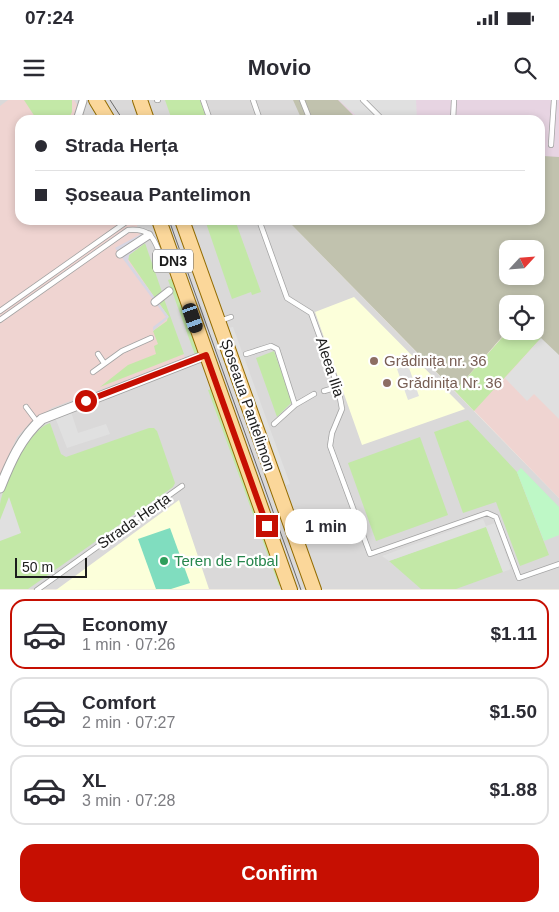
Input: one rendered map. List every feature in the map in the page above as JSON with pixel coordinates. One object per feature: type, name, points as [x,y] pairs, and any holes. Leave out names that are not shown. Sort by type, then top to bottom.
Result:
[{"type":"main road","points":[[140,100],[145,115]]},
{"type":"main road","points":[[89,101],[103,115]]},
{"type":"main road","name":"Șoseaua Pantelimon","points":[[161,225],[290,590]]},
{"type":"main road","name":"Șoseaua Pantelimon","points":[[184,225],[224,320],[314,590]]},
{"type":"street","points":[[80,115],[89,101]]},
{"type":"street","points":[[120,254],[149,235]]},
{"type":"street","points":[[155,302],[169,291]]},
{"type":"street","points":[[0,488],[18,450],[38,423],[50,415],[206,355]]},
{"type":"lane","points":[[203,100],[208,115]]},
{"type":"lane","points":[[253,100],[258,115]]},
{"type":"lane","points":[[302,100],[308,115]]},
{"type":"lane","points":[[363,100],[379,115]]},
{"type":"lane","points":[[453,115],[454,100]]},
{"type":"lane","points":[[551,145],[554,100]]},
{"type":"lane","points":[[0,311],[122,225]]},
{"type":"lane","name":"Aleea Ilia","points":[[261,225],[287,298],[311,313],[338,386],[342,409],[332,433],[330,446],[370,554],[487,512],[496,517],[519,578],[559,564]]},
{"type":"lane","points":[[0,320],[128,230],[148,232],[153,236],[164,262],[178,274]]},
{"type":"lane","points":[[93,372],[122,351],[151,338]]},
{"type":"lane","points":[[246,354],[275,346],[295,405]]},
{"type":"lane","points":[[98,354],[104,363]]},
{"type":"lane","points":[[324,391],[338,386]]},
{"type":"lane","points":[[274,424],[295,405],[314,394]]},
{"type":"lane","points":[[26,407],[38,423]]},
{"type":"lane","name":"Strada Herța","points":[[37,590],[182,486]]},
{"type":"shaded area","points":[[0,100],[311,100],[316,115],[15,115],[15,225],[292,225],[559,498],[559,589],[0,589]]},
{"type":"shaded area","points":[[8,100],[74,100],[84,115],[15,115],[15,225],[137,225],[185,358],[52,408],[29,424],[17,437],[0,476],[0,106]]},
{"type":"shaded area","points":[[293,100],[338,100],[353,115],[300,115]]},
{"type":"shaded area","points":[[311,100],[559,100],[559,328],[544,313],[544,295],[525,295],[513,285],[544,285],[544,240],[499,240],[499,273],[444,225],[545,225],[545,115],[316,115]]},
{"type":"shaded area","points":[[339,100],[416,100],[417,115],[356,115]]},
{"type":"shaded area","points":[[545,156],[559,157],[559,358],[541,340],[544,340],[544,295],[499,295],[499,340],[455,391],[292,225],[545,225]]},
{"type":"shaded area","points":[[141,234],[145,243],[129,255],[128,261],[169,317],[153,331],[153,327],[166,317],[115,248]]},
{"type":"shaded area","name":"Grădinița nr. 36","points":[[354,297],[465,409],[362,445],[315,312]]},
{"type":"shaded area","points":[[233,327],[290,484],[286,485],[228,328]]},
{"type":"shaded area","points":[[500,340],[543,340],[559,355],[559,498],[455,391]]},
{"type":"shaded area","points":[[539,340],[543,340],[559,355],[559,419],[534,394],[527,401],[505,378]]},
{"type":"shaded area","points":[[408,365],[419,396],[408,400],[397,369]]},
{"type":"shaded area","points":[[71,412],[78,433],[106,424],[110,434],[67,448],[55,417]]},
{"type":"shaded area","points":[[9,497],[21,533],[0,541],[0,520]]},
{"type":"shaded area","points":[[179,500],[209,589],[56,590]]},
{"type":"shaded area","points":[[483,519],[486,526],[495,523],[511,569],[503,572],[486,527],[389,561],[382,556]]},
{"type":"green space","points":[[24,100],[72,100],[70,115],[34,115]]},
{"type":"green space","points":[[165,100],[200,100],[205,115],[170,115]]},
{"type":"green space","points":[[207,225],[237,225],[261,292],[252,295],[251,292],[232,299]]},
{"type":"green space","points":[[145,243],[162,292],[155,298],[128,259],[129,255]]},
{"type":"green space","points":[[176,277],[203,352],[195,355],[168,280]]},
{"type":"green space","points":[[164,299],[184,354],[100,387],[128,365],[156,354],[154,346],[158,344],[153,331],[167,321],[168,316],[159,303]]},
{"type":"green space","points":[[500,340],[539,340],[474,411],[455,391]]},
{"type":"green space","points":[[274,351],[292,402],[277,417],[256,358]]},
{"type":"green space","points":[[215,388],[286,583],[279,586],[208,390]]},
{"type":"green space","points":[[468,420],[517,472],[549,555],[520,566],[496,502],[463,513],[434,432]]},
{"type":"green space","points":[[50,423],[61,454],[66,457],[149,428],[154,428],[157,431],[175,483],[173,487],[28,589],[0,589],[0,504],[2,494],[18,458],[26,446],[33,436]]},
{"type":"green space","points":[[420,437],[448,515],[376,541],[348,463]]},
{"type":"green space","points":[[521,468],[559,507],[559,535],[544,541],[517,472]]},
{"type":"green space","points":[[486,526],[503,572],[456,589],[421,589],[389,561]]},
{"type":"green space","name":"Teren de Fotbal","points":[[170,528],[190,583],[171,589],[156,589],[138,539]]},
{"type":"tram line","points":[[110,100],[120,115]]},
{"type":"tram line","points":[[171,225],[301,590]]},
{"type":"place","name":"Grădinița nr. 36","points":[[374,361]]},
{"type":"place","name":"Grădinița Nr. 36","points":[[387,383]]},
{"type":"place","name":"Teren de Fotbal","points":[[164,561]]},
{"type":"route","points":[[86,401],[206,355],[267,526]]}]
